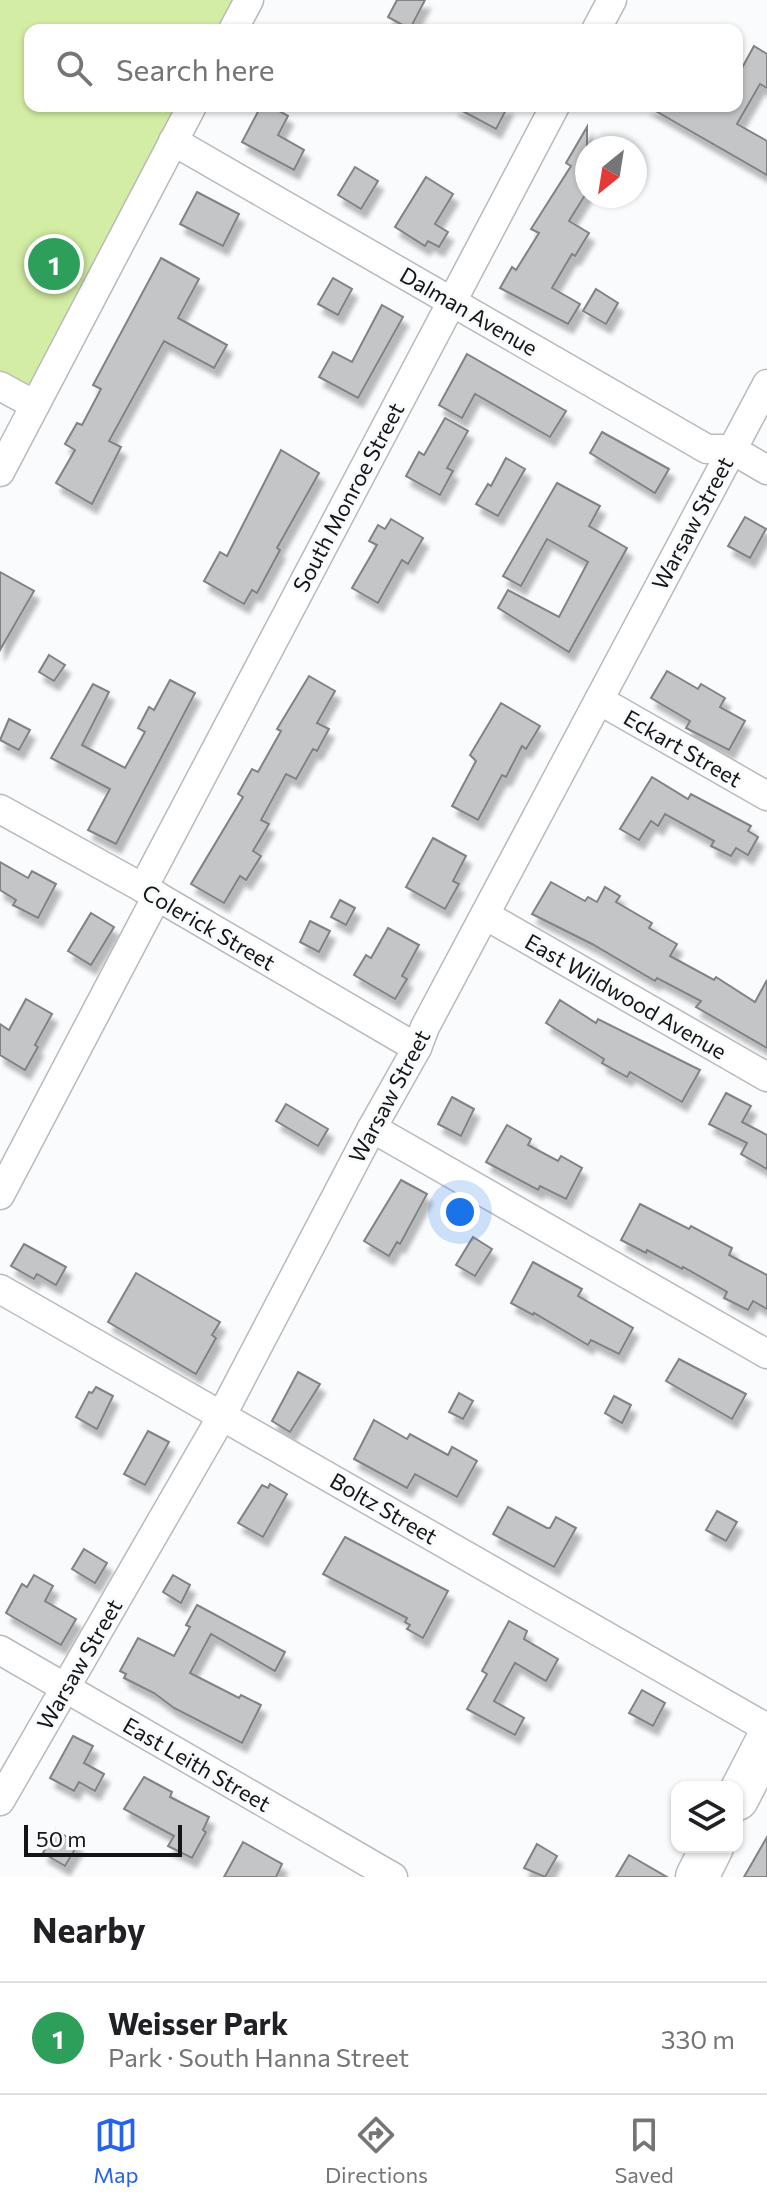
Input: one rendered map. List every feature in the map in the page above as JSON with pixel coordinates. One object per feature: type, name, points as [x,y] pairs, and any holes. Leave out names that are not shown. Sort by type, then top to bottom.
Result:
[{"type":"highway","points":[[743,1787],[767,1741]]},
{"type":"highway","points":[[697,1877],[709,1853]]},
{"type":"street","points":[[236,24],[249,0]]},
{"type":"street","points":[[599,24],[612,0]]},
{"type":"street","points":[[0,472],[189,112]]},
{"type":"street","name":"South Monroe Street","points":[[0,1195],[150,892],[451,301],[552,112]]},
{"type":"street","name":"Dalman Avenue","points":[[173,141],[707,449],[731,449],[767,470]]},
{"type":"street","name":"Warsaw Street","points":[[0,1801],[222,1415],[767,384]]},
{"type":"street","points":[[0,386],[35,405]]},
{"type":"street","name":"Eckart Street","points":[[599,700],[767,796]]},
{"type":"street","name":"Colerick Street","points":[[0,809],[150,892],[417,1048]]},
{"type":"street","name":"East Wildwood Avenue","points":[[485,915],[767,1077]]},
{"type":"street","points":[[372,1128],[767,1354]]},
{"type":"street","name":"Boltz Street","points":[[0,1289],[767,1728]]},
{"type":"street","name":"East Leith Street","points":[[0,1650],[393,1877]]},
{"type":"green space","points":[[0,0],[249,0],[236,24],[24,24],[24,112],[189,112],[35,405],[0,386]]},
{"type":"building","points":[[397,0],[425,0],[413,24],[401,24],[388,17]]},
{"type":"building","points":[[754,46],[767,54],[767,88],[760,84],[737,124],[767,141],[767,175],[657,112],[743,112],[743,66]]},
{"type":"building","points":[[258,112],[281,112],[288,116],[278,135],[304,150],[294,170],[242,142]]},
{"type":"building","points":[[464,112],[505,112],[496,129]]},
{"type":"building","points":[[575,148],[577,208],[569,221],[589,233],[552,288],[580,304],[568,324],[500,288],[512,267],[516,270],[539,233],[531,229],[571,166],[566,163]]},
{"type":"building","points":[[355,167],[378,181],[361,209],[338,195]]},
{"type":"building","points":[[426,177],[453,194],[435,224],[448,232],[439,247],[428,241],[425,246],[395,227]]},
{"type":"building","points":[[197,192],[239,214],[223,246],[180,224]]},
{"type":"building","points":[[161,258],[199,279],[178,318],[227,345],[214,368],[164,341],[109,441],[121,447],[92,504],[56,483],[75,450],[65,444],[77,423],[82,425],[101,389],[93,385]]},
{"type":"building","points":[[333,278],[352,289],[338,315],[318,304]]},
{"type":"building","points":[[596,289],[618,303],[606,324],[583,311]]},
{"type":"building","points":[[382,305],[403,317],[358,398],[319,377],[333,352],[352,362]]},
{"type":"building","points":[[467,354],[566,411],[550,437],[475,394],[462,418],[439,405]]},
{"type":"building","points":[[445,418],[468,431],[447,468],[453,471],[440,495],[406,476],[419,452],[424,455]]},
{"type":"building","points":[[602,432],[669,469],[655,493],[590,453]]},
{"type":"building","points":[[281,450],[319,473],[277,548],[280,550],[257,593],[252,590],[244,604],[204,581],[220,552],[227,556]]},
{"type":"building","points":[[506,458],[525,469],[498,516],[476,504],[488,484],[491,486]]},
{"type":"building","points":[[557,483],[600,506],[589,526],[627,548],[569,652],[498,608],[508,590],[559,617],[588,562],[547,539],[521,586],[503,576]]},
{"type":"building","points":[[745,517],[766,529],[750,558],[728,546]]},
{"type":"building","points":[[391,519],[423,538],[408,564],[402,560],[378,603],[352,588],[377,545],[369,541],[378,525],[385,529]]},
{"type":"building","points":[[0,572],[34,591],[0,650]]},
{"type":"building","points":[[49,655],[65,665],[54,681],[39,672]]},
{"type":"building","points":[[667,671],[698,689],[701,684],[725,698],[720,707],[745,721],[729,750],[686,728],[690,721],[651,698]]},
{"type":"building","points":[[309,676],[335,691],[317,723],[329,729],[296,779],[286,774],[261,820],[269,824],[253,851],[261,856],[246,880],[240,876],[224,903],[191,884],[243,797],[238,794],[252,769],[258,772],[281,731],[277,729]]},
{"type":"building","points":[[170,680],[195,693],[116,844],[88,830],[110,789],[51,758],[93,684],[109,692],[82,745],[125,768],[145,732],[138,728],[149,707],[154,710]]},
{"type":"building","points":[[501,703],[540,726],[526,749],[522,746],[506,777],[502,775],[478,820],[452,806],[476,761],[470,755]]},
{"type":"building","points":[[9,719],[30,730],[19,750],[0,740]]},
{"type":"building","points":[[652,777],[688,799],[691,794],[751,826],[748,831],[758,837],[748,855],[736,848],[731,856],[711,846],[714,841],[665,814],[658,826],[651,821],[639,840],[620,829]]},
{"type":"building","points":[[433,838],[466,856],[453,881],[459,884],[445,909],[406,887]]},
{"type":"building","points":[[0,862],[28,878],[32,871],[56,884],[38,918],[13,905],[16,900],[0,890]]},
{"type":"building","points":[[551,882],[585,901],[588,897],[597,902],[605,887],[620,896],[616,902],[652,923],[649,928],[677,944],[670,956],[714,980],[716,977],[755,1002],[767,980],[767,1048],[696,1007],[701,1001],[657,978],[655,981],[532,914]]},
{"type":"building","points":[[340,900],[355,908],[346,925],[331,917]]},
{"type":"building","points":[[91,913],[114,927],[91,965],[68,951]]},
{"type":"building","points":[[310,921],[330,931],[319,952],[300,942]]},
{"type":"building","points":[[388,928],[419,945],[402,976],[407,979],[395,999],[354,975],[366,955],[371,958]]},
{"type":"building","points":[[26,999],[52,1014],[25,1070],[0,1055],[0,1024],[9,1030]]},
{"type":"building","points":[[560,1000],[596,1023],[598,1019],[700,1070],[682,1102],[630,1072],[627,1077],[602,1063],[604,1059],[546,1023]]},
{"type":"building","points":[[726,1093],[751,1106],[742,1122],[767,1135],[767,1169],[741,1154],[747,1143],[709,1124]]},
{"type":"building","points":[[452,1097],[474,1109],[461,1136],[438,1124]]},
{"type":"building","points":[[286,1104],[328,1129],[318,1146],[276,1121]]},
{"type":"building","points":[[507,1125],[531,1139],[528,1145],[558,1161],[561,1156],[582,1168],[566,1199],[540,1186],[538,1190],[486,1162]]},
{"type":"building","points":[[401,1180],[427,1194],[400,1244],[397,1242],[389,1256],[364,1241]]},
{"type":"building","points":[[640,1204],[732,1248],[729,1255],[767,1275],[767,1309],[753,1301],[748,1310],[724,1298],[727,1292],[683,1267],[621,1240]]},
{"type":"building","points":[[473,1237],[492,1249],[475,1276],[456,1265]]},
{"type":"building","points":[[24,1244],[66,1267],[56,1285],[37,1274],[34,1279],[11,1266]]},
{"type":"building","points":[[533,1262],[582,1289],[578,1296],[633,1328],[619,1354],[591,1340],[588,1345],[511,1303]]},
{"type":"building","points":[[136,1273],[220,1322],[212,1335],[216,1338],[196,1374],[108,1322]]},
{"type":"building","points":[[679,1359],[746,1394],[732,1419],[666,1381]]},
{"type":"building","points":[[298,1372],[320,1384],[290,1432],[272,1421]]},
{"type":"building","points":[[96,1387],[113,1396],[97,1429],[76,1417],[89,1392],[92,1393]]},
{"type":"building","points":[[459,1393],[473,1401],[463,1419],[449,1412]]},
{"type":"building","points":[[614,1396],[631,1405],[622,1423],[605,1413]]},
{"type":"building","points":[[374,1420],[407,1439],[410,1434],[448,1455],[452,1447],[477,1461],[457,1497],[415,1474],[407,1488],[354,1459]]},
{"type":"building","points":[[148,1431],[169,1442],[145,1485],[124,1474]]},
{"type":"building","points":[[270,1484],[287,1494],[263,1537],[238,1523],[262,1485],[268,1488]]},
{"type":"building","points":[[508,1507],[547,1528],[556,1517],[576,1528],[554,1567],[493,1534]]},
{"type":"building","points":[[717,1511],[737,1522],[726,1541],[706,1530]]},
{"type":"building","points":[[345,1537],[448,1591],[423,1638],[407,1629],[410,1625],[405,1622],[407,1618],[323,1574]]},
{"type":"building","points":[[84,1549],[107,1563],[95,1583],[72,1569]]},
{"type":"building","points":[[34,1575],[53,1586],[45,1601],[76,1619],[61,1645],[6,1613],[22,1584],[27,1587]]},
{"type":"building","points":[[173,1575],[190,1585],[181,1603],[163,1592]]},
{"type":"building","points":[[197,1605],[285,1652],[275,1671],[211,1634],[190,1673],[239,1698],[241,1695],[261,1705],[242,1743],[174,1708],[154,1693],[124,1678],[126,1674],[120,1671],[138,1638],[174,1656],[190,1627],[186,1625]]},
{"type":"building","points":[[509,1621],[527,1631],[524,1639],[558,1659],[546,1681],[515,1663],[494,1701],[524,1718],[515,1735],[467,1709],[487,1674],[482,1671]]},
{"type":"building","points":[[642,1690],[665,1703],[653,1726],[629,1713]]},
{"type":"building","points":[[73,1736],[93,1746],[84,1763],[104,1774],[95,1791],[79,1782],[74,1791],[50,1778]]},
{"type":"building","points":[[144,1777],[172,1792],[170,1797],[209,1817],[203,1830],[206,1832],[192,1858],[168,1846],[174,1836],[124,1809]]},
{"type":"building","points":[[56,1830],[78,1844],[65,1866],[43,1853]]},
{"type":"building","points":[[767,1837],[767,1877],[744,1877]]},
{"type":"building","points":[[243,1842],[282,1864],[276,1877],[224,1877]]},
{"type":"building","points":[[537,1844],[557,1856],[545,1877],[524,1868]]},
{"type":"building","points":[[629,1855],[667,1877],[616,1877]]},
{"type":"place","name":"Weisser Park","points":[[54,264]]}]
